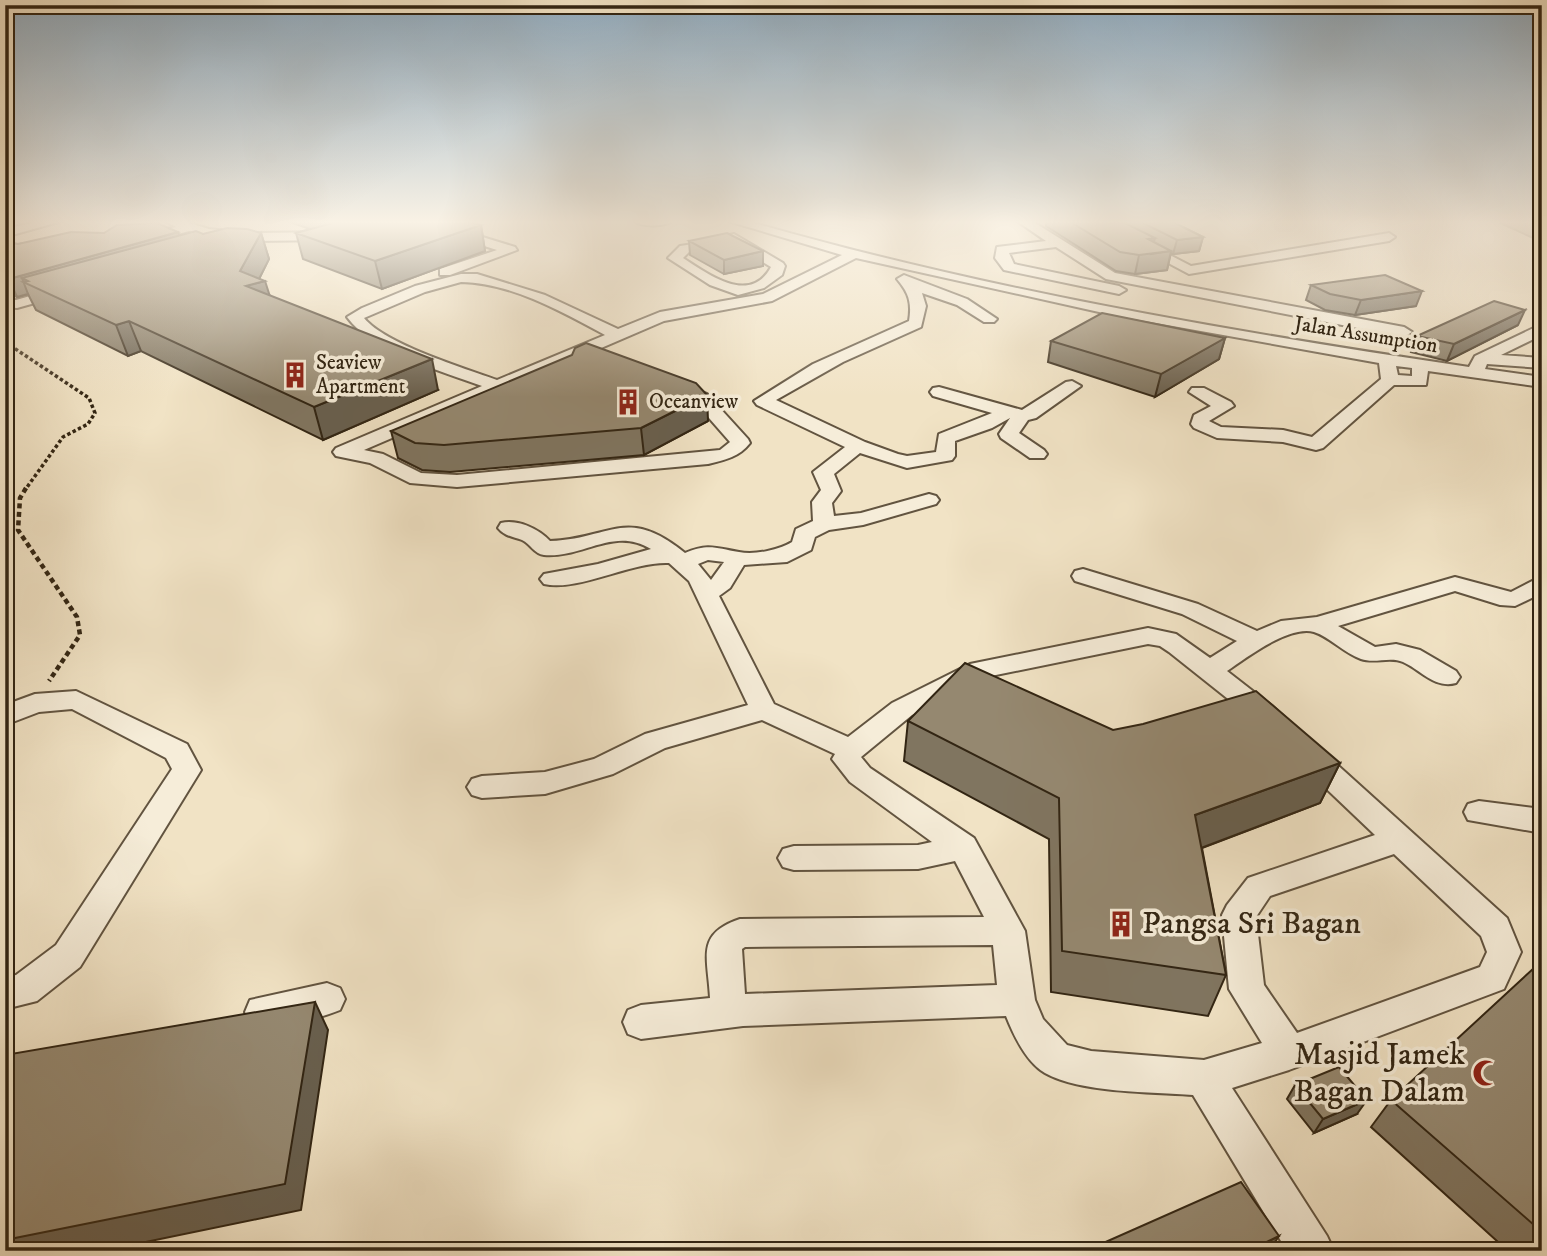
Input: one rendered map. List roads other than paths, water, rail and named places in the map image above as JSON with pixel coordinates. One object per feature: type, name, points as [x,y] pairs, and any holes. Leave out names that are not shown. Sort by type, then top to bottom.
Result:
[{"type":"street","points":[[458,280],[392,299],[355,317],[356,323],[397,346],[497,386]]},
{"type":"street","points":[[483,280],[563,307],[617,335]]},
{"type":"street","points":[[714,280],[738,291],[761,285],[768,280]]},
{"type":"street","points":[[662,380],[701,398],[741,443],[726,454],[708,458],[457,481],[417,479],[376,458],[343,452],[660,317],[767,298],[803,280]]},
{"type":"street","points":[[906,280],[912,285],[962,302],[989,319]]},
{"type":"street","name":"Jalan Assumption","points":[[973,280],[1280,344],[1420,365],[1478,366],[1542,382]]},
{"type":"street","points":[[1071,280],[1143,295],[1170,287]]},
{"type":"street","points":[[1103,286],[1125,280]]},
{"type":"street","points":[[1130,280],[1404,332]]},
{"type":"street","points":[[5,303],[17,304],[82,285]]},
{"type":"street","points":[[912,285],[919,306],[916,324],[808,371],[763,401],[825,428],[858,446],[907,462],[945,456],[946,438],[1014,414]]},
{"type":"street","points":[[1478,366],[1542,329]]},
{"type":"street","points":[[440,430],[607,357],[591,346]]},
{"type":"street","points":[[1387,360],[1390,380]]},
{"type":"street","points":[[1478,366],[1542,362]]},
{"type":"street","points":[[1198,392],[1225,406],[1200,419],[1200,424],[1217,432],[1283,436],[1316,444],[1345,422],[1359,404],[1390,380],[1420,381],[1420,365]]},
{"type":"street","points":[[939,392],[1014,414],[1030,414],[1072,386]]},
{"type":"street","points":[[1014,414],[1008,434],[1037,454]]},
{"type":"street","points":[[824,524],[822,502],[831,491],[823,472],[858,446]]},
{"type":"street","points":[[376,458],[402,447]]},
{"type":"street","points":[[552,579],[601,570],[654,555],[678,559],[704,553],[722,553],[737,559],[787,555],[803,545],[804,534],[809,529],[824,524],[863,519],[929,500]]},
{"type":"street","points":[[509,528],[534,537],[544,548],[596,542],[622,533],[639,535],[657,542],[699,578],[764,710],[851,750]]},
{"type":"street","points":[[708,593],[722,583],[737,559]]},
{"type":"street","points":[[1083,576],[1190,609],[1256,640]]},
{"type":"street","points":[[1210,670],[1256,640],[1290,626],[1318,624],[1455,584],[1500,598],[1516,599],[1542,583]]},
{"type":"street","points":[[1318,624],[1359,650],[1374,655],[1396,652],[1411,656],[1447,677]]},
{"type":"street","points":[[1148,636],[1167,639],[1210,670],[1249,716],[1398,839],[1495,928],[1504,953],[1492,978],[1289,1053],[1204,1078],[1091,1069],[1056,1060],[1030,1031],[1017,1000],[1008,931],[963,847],[860,775],[846,759],[851,750],[902,709],[950,683],[979,670],[1148,636]]},
{"type":"street","points":[[950,683],[988,701]]},
{"type":"street","points":[[5,993],[24,990],[68,956],[187,770],[177,751],[76,700],[20,710]]},
{"type":"street","points":[[482,787],[544,783],[591,770],[655,741],[764,710]]},
{"type":"street","points":[[1479,812],[1542,821]]},
{"type":"street","points":[[1289,1053],[1247,989],[1239,915],[1259,887],[1398,839]]},
{"type":"street","points":[[794,858],[918,856],[963,847]]},
{"type":"street","points":[[728,1012],[725,942],[740,933],[1008,931]]},
{"type":"street","points":[[233,1018],[327,999]]},
{"type":"street","points":[[641,1022],[728,1012],[1017,1000]]},
{"type":"street","points":[[1204,1078],[1312,1251]]},
{"type":"place","name":"Seaview Apartment","points":[[295,375]]},
{"type":"place","name":"Oceanview","points":[[628,402]]},
{"type":"place","name":"Pangsa Sri Bagan","points":[[1121,924]]},
{"type":"place","name":"Masjid Jamek Bagan Dalam","points":[[1486,1073]]}]
